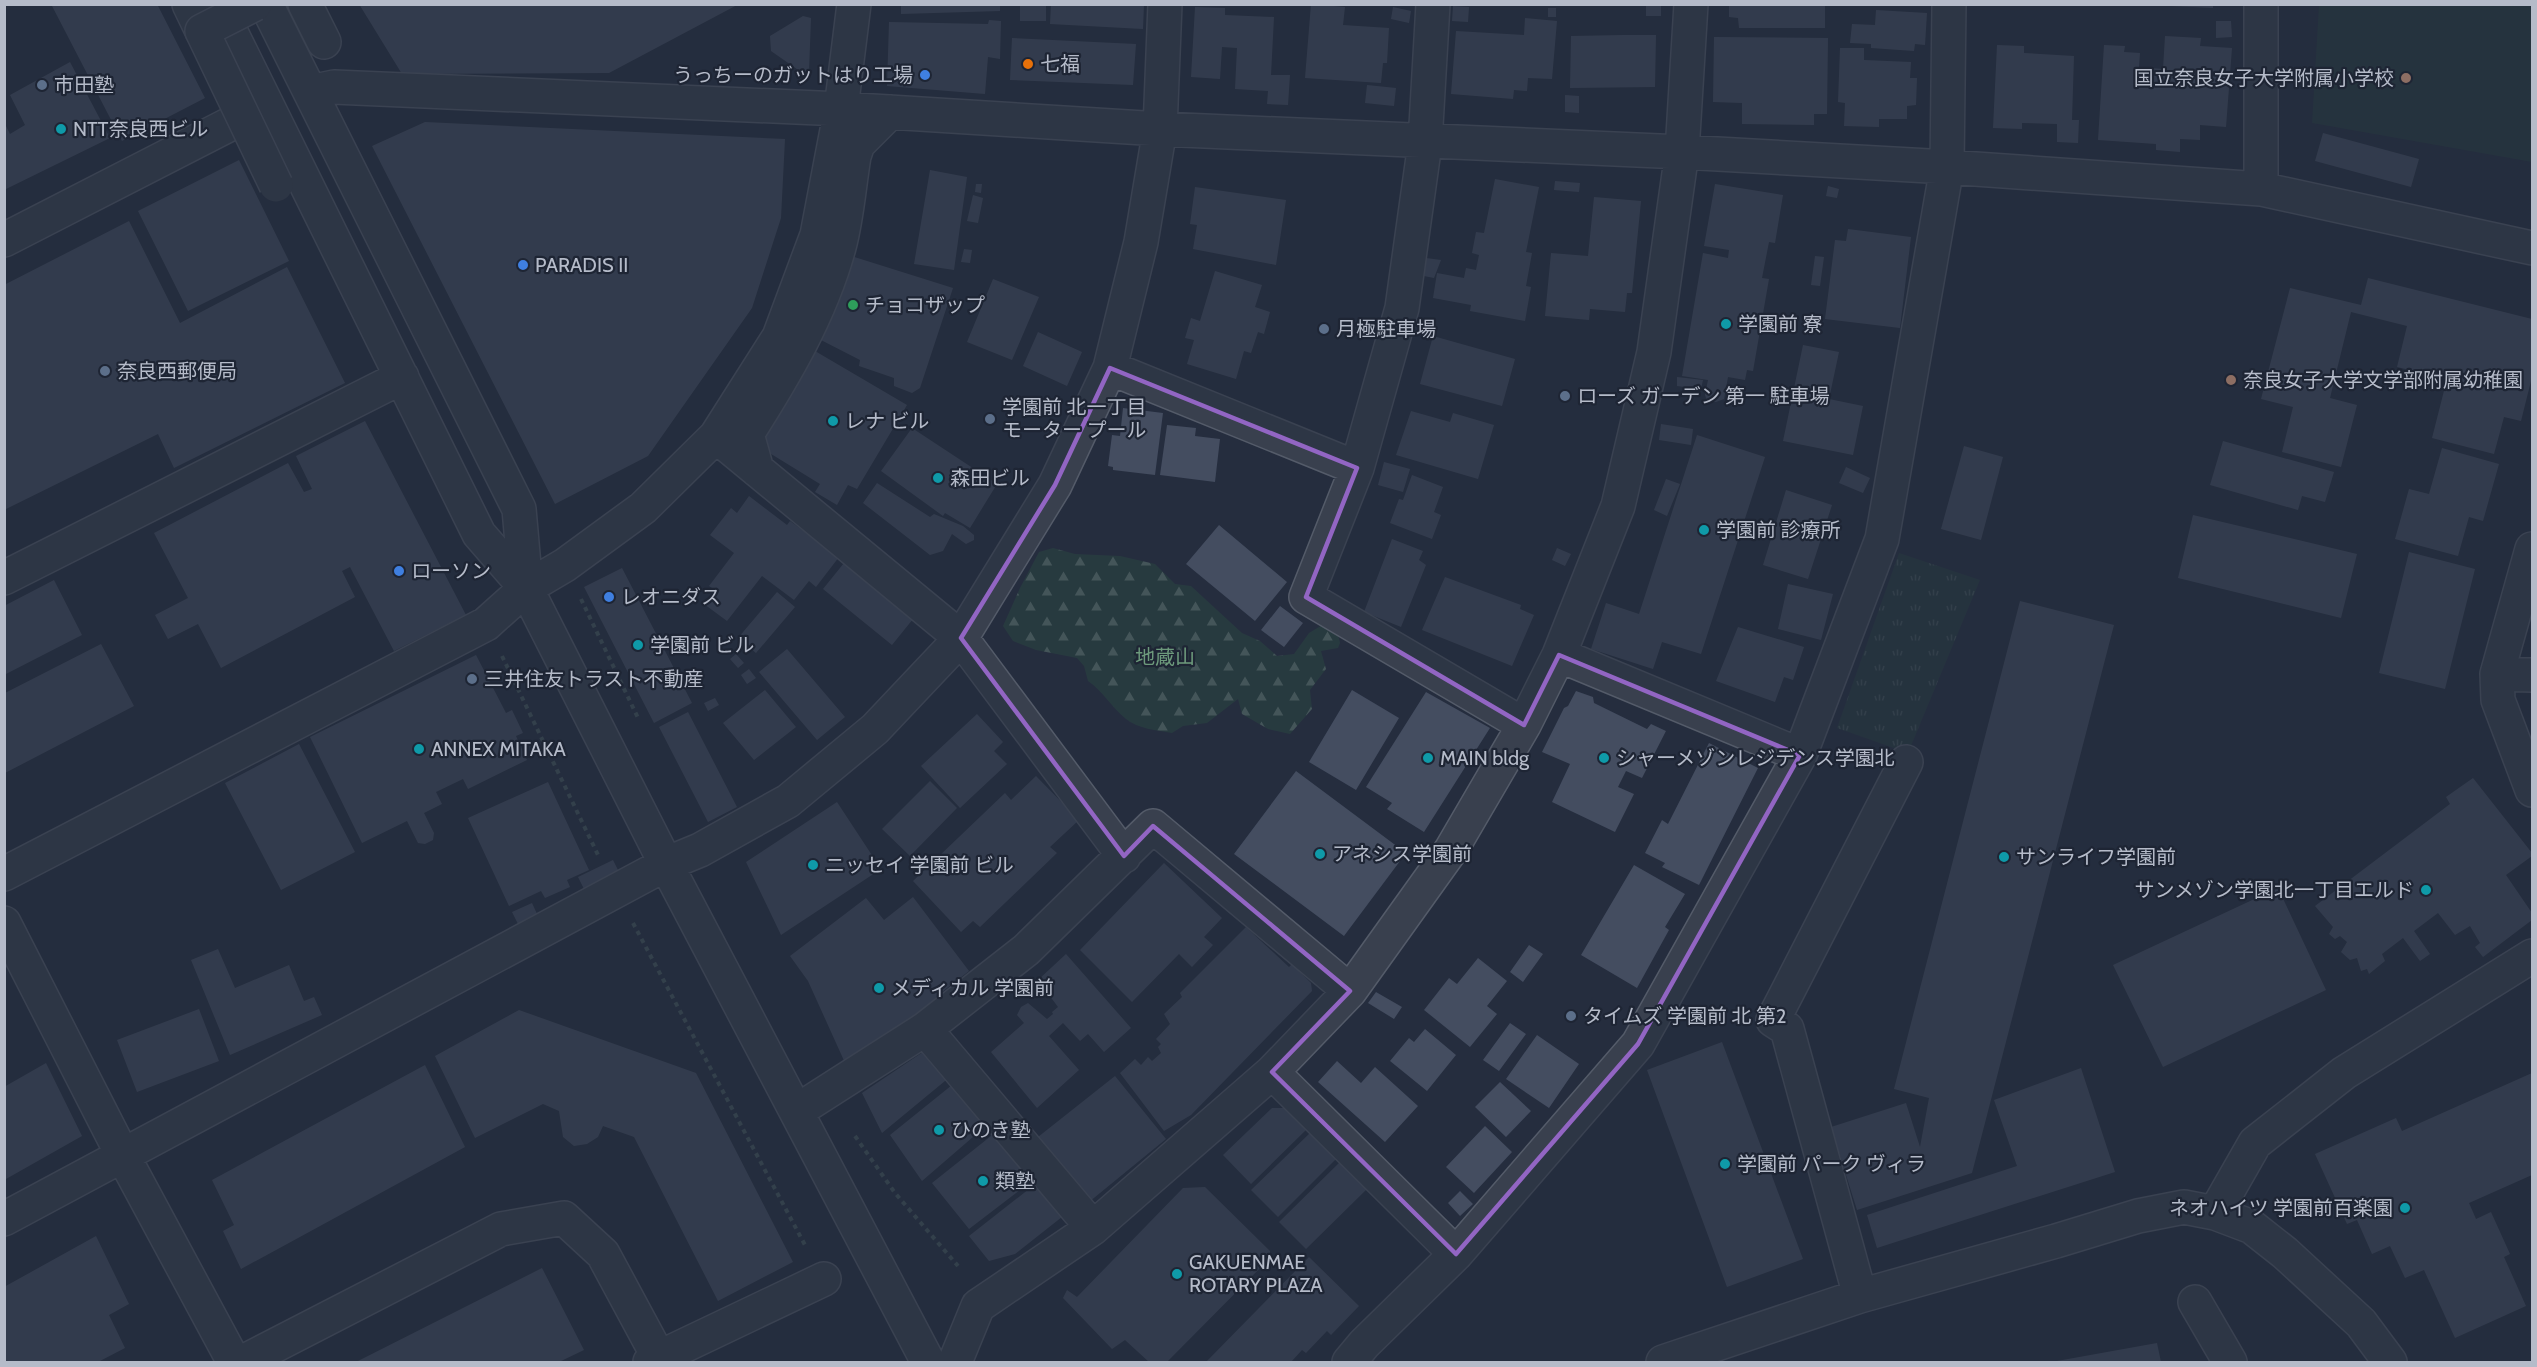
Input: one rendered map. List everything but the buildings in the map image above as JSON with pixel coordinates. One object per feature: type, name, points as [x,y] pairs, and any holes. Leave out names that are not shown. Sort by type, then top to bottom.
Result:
[{"type":"street","points":[[203,13],[255,4]]},
{"type":"street","points":[[266,4],[519,510],[526,588]]},
{"type":"street","points":[[305,4],[324,42]]},
{"type":"street","points":[[4,874],[486,624],[526,588],[565,565],[643,508],[716,436],[779,337],[817,235],[841,109],[854,4]]},
{"type":"street","points":[[4,1219],[122,1154],[666,864],[700,850],[788,801],[875,729],[961,638],[1055,485],[1110,368],[1141,242],[1160,129],[1165,4]]},
{"type":"street","points":[[1433,4],[1425,142],[1402,308],[1357,468],[1306,597],[1524,725]]},
{"type":"street","points":[[955,1362],[978,1306],[1093,1228],[1272,1072],[1350,991],[1452,850],[1524,725],[1559,655],[1618,506],[1654,352],[1682,152],[1691,4]]},
{"type":"street","points":[[1349,1362],[1364,1344],[1456,1254],[1638,1044],[1800,755],[1882,539],[1947,167],[1949,4]]},
{"type":"street","points":[[2261,4],[2262,189]]},
{"type":"street","points":[[203,13],[267,105],[479,534],[526,588],[666,864],[928,1362]]},
{"type":"street","points":[[203,13],[276,185]]},
{"type":"street","points":[[310,92],[334,87],[841,109],[1160,129],[1682,152],[1947,167],[2262,189],[2532,248]]},
{"type":"street","points":[[4,240],[267,105]]},
{"type":"street","points":[[757,470],[747,434],[784,373],[815,312],[839,247],[858,144],[890,112]]},
{"type":"street","points":[[1110,368],[1357,468]]},
{"type":"street","points":[[4,578],[402,377]]},
{"type":"street","points":[[716,436],[961,638],[1124,856]]},
{"type":"street","points":[[2532,549],[2497,674],[2498,700],[2532,790]]},
{"type":"street","points":[[1559,655],[1800,755]]},
{"type":"street","points":[[2497,674],[2532,675]]},
{"type":"street","points":[[1860,1296],[1787,1029],[1773,1020],[1906,762]]},
{"type":"street","points":[[797,1110],[925,1029],[1026,950],[1153,826],[1350,991]]},
{"type":"street","points":[[4,922],[122,1154],[234,1362]]},
{"type":"street","points":[[2215,1213],[2255,1143],[2344,1073],[2532,956]]},
{"type":"street","points":[[925,1029],[1093,1228]]},
{"type":"street","points":[[1272,1072],[1456,1254]]},
{"type":"street","points":[[1664,1362],[1860,1296],[2138,1216],[2184,1207],[2215,1213],[2252,1227],[2285,1253],[2361,1323],[2390,1362]]},
{"type":"street","points":[[243,1362],[501,1229],[564,1218],[603,1254],[655,1360],[824,1279]]},
{"type":"street","points":[[2194,1302],[2230,1362]]},
{"type":"path","points":[[565,565],[644,731]]},
{"type":"path","points":[[824,1092],[895,1193],[958,1266]]},
{"type":"highlighted area","points":[[1110,368],[1357,468],[1306,597],[1524,725],[1559,655],[1800,755],[1638,1044],[1456,1254],[1272,1072],[1350,991],[1153,826],[1124,856],[961,638],[1055,485]]},
{"type":"green space","name":"国立奈良女子大学附属小学校","points":[[2319,5],[2532,5],[2532,162],[2312,123]]},
{"type":"green space","name":"地蔵山","points":[[1053,548],[1075,554],[1120,556],[1155,564],[1175,584],[1191,586],[1242,633],[1260,641],[1277,656],[1294,654],[1309,633],[1324,624],[1337,630],[1340,643],[1338,648],[1321,651],[1326,669],[1310,690],[1312,709],[1290,734],[1268,729],[1242,714],[1238,699],[1207,723],[1183,726],[1172,733],[1148,729],[1131,722],[1088,681],[1084,666],[1077,658],[1036,650],[1013,641],[1003,626],[1039,552]]},
{"type":"green space","points":[[1899,553],[1980,580],[1908,753],[1837,728]]},
{"type":"place","name":"七福","points":[[1028,64]]},
{"type":"place","name":"うっちーのガットはり工場","points":[[925,75]]},
{"type":"place","name":"国立奈良女子大学附属小学校","points":[[2406,78]]},
{"type":"place","name":"市田塾","points":[[42,85]]},
{"type":"place","name":"NTT奈良西ビル","points":[[61,129]]},
{"type":"place","name":"PARADIS II","points":[[523,265]]},
{"type":"place","name":"チョコザップ","points":[[853,305]]},
{"type":"place","name":"学園前 寮","points":[[1726,324]]},
{"type":"place","name":"月極駐車場","points":[[1324,329]]},
{"type":"place","name":"奈良西郵便局","points":[[105,371]]},
{"type":"place","name":"奈良女子大学文学部附属幼稚園","points":[[2231,380]]},
{"type":"place","name":"ローズ ガーデン 第一 駐車場","points":[[1565,396]]},
{"type":"place","name":"学園前 北一丁目 モーター プール","points":[[990,419]]},
{"type":"place","name":"レナ ビル","points":[[833,421]]},
{"type":"place","name":"森田ビル","points":[[938,478]]},
{"type":"place","name":"学園前 診療所","points":[[1704,530]]},
{"type":"place","name":"ローソン","points":[[399,571]]},
{"type":"place","name":"レオニダス","points":[[609,597]]},
{"type":"place","name":"学園前 ビル","points":[[638,645]]},
{"type":"place","name":"三井住友トラスト不動産","points":[[472,679]]},
{"type":"place","name":"ANNEX MITAKA","points":[[419,749]]},
{"type":"place","name":"MAIN bldg","points":[[1428,758]]},
{"type":"place","name":"シャーメゾンレジデンス学園北","points":[[1604,758]]},
{"type":"place","name":"アネシス学園前","points":[[1320,854]]},
{"type":"place","name":"サンライフ学園前","points":[[2004,857]]},
{"type":"place","name":"ニッセイ 学園前 ビル","points":[[813,865]]},
{"type":"place","name":"サンメゾン学園北一丁目エルド","points":[[2426,890]]},
{"type":"place","name":"メディカル 学園前","points":[[879,988]]},
{"type":"place","name":"タイムズ 学園前 北 第2","points":[[1571,1016]]},
{"type":"place","name":"ひのき塾","points":[[939,1130]]},
{"type":"place","name":"学園前 パーク ヴィラ","points":[[1725,1164]]},
{"type":"place","name":"類塾","points":[[983,1181]]},
{"type":"place","name":"ネオハイツ 学園前百楽園","points":[[2405,1208]]},
{"type":"place","name":"GAKUENMAE ROTARY PLAZA","points":[[1177,1274]]}]
